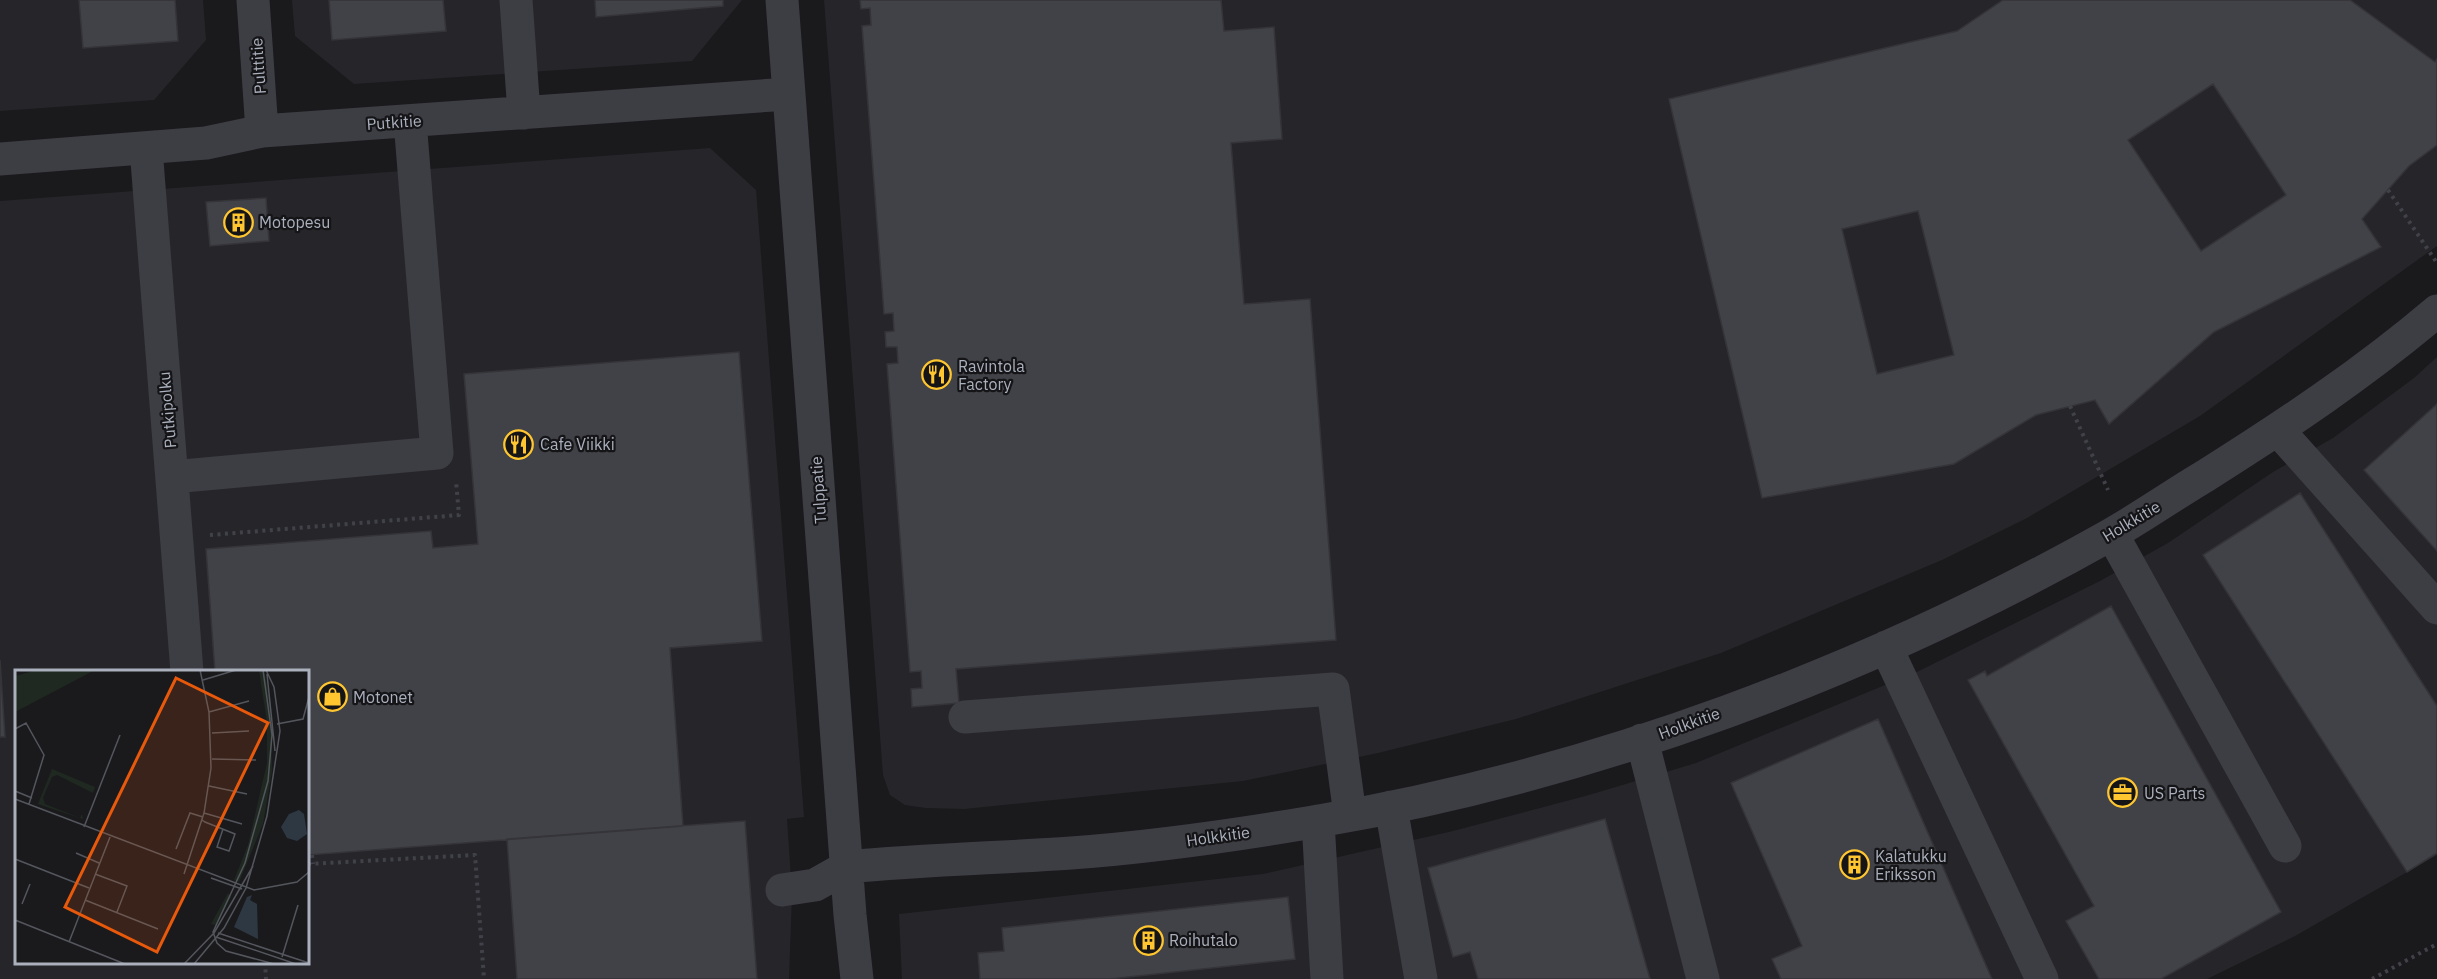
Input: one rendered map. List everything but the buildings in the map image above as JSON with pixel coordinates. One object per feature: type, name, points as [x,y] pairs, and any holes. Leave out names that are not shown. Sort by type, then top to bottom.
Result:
[{"type":"street","name":"Pulttitie","points":[[253,0],[262,131]]},
{"type":"street","points":[[516,0],[524,113]]},
{"type":"street","name":"Tulppatie","points":[[782,0],[850,915],[857,979]]},
{"type":"street","name":"Putkitie","points":[[0,159],[206,143],[262,131],[788,94]]},
{"type":"street","points":[[172,477],[437,453],[410,121]]},
{"type":"street","name":"Putkipolku","points":[[146,148],[187,670]]},
{"type":"street","name":"Holkkitie","points":[[848,867],[1074,853],[1171,843],[1318,821],[1497,785],[1641,740],[1808,680],[1886,647],[1973,606],[2112,534],[2278,430],[2402,341],[2437,311]]},
{"type":"street","points":[[2278,430],[2437,608]]},
{"type":"street","points":[[2112,534],[2285,846]]},
{"type":"street","points":[[1886,647],[2042,979]]},
{"type":"street","points":[[965,717],[1333,689],[1350,815]]},
{"type":"street","points":[[1641,740],[1703,979]]},
{"type":"street","points":[[1391,807],[1421,979]]},
{"type":"street","points":[[1318,821],[1327,979]]},
{"type":"street","points":[[782,890],[815,885],[848,867]]},
{"type":"path","points":[[2388,190],[2437,263]]},
{"type":"path","points":[[2070,406],[2108,490]]},
{"type":"path","points":[[312,855],[313,864]]},
{"type":"path","points":[[309,864],[475,855],[484,979]]},
{"type":"path","points":[[2372,979],[2437,944]]},
{"type":"path","points":[[265,964],[266,979]]},
{"type":"shaded area","points":[[0,0],[203,0],[206,40],[154,100],[0,111]]},
{"type":"shaded area","points":[[292,0],[742,0],[692,61],[354,84],[295,36]]},
{"type":"shaded area","points":[[824,0],[2437,0],[2437,246],[2200,416],[2027,518],[1942,560],[1721,653],[1516,719],[1378,753],[1243,781],[964,809],[905,805],[890,795],[883,775]]},
{"type":"shaded area","points":[[710,148],[756,190],[804,817],[787,819],[792,894],[789,979],[0,979],[0,201]]},
{"type":"shaded area","points":[[2437,357],[2437,855],[2295,936],[2207,979],[902,979],[899,914],[1263,874],[1453,831],[1589,795],[1696,763],[1919,671],[2100,581],[2168,543],[2273,472],[2333,438],[2414,378]]},
{"type":"place","name":"Motopesu","points":[[238,222]]},
{"type":"place","name":"Ravintola Factory","points":[[937,375]]},
{"type":"place","name":"Cafe Viikki","points":[[519,444]]},
{"type":"place","name":"Motonet","points":[[332,697]]},
{"type":"place","name":"US Parts","points":[[2123,793]]},
{"type":"place","name":"Kalatukku Eriksson","points":[[1854,865]]},
{"type":"place","name":"Roihutalo","points":[[1148,940]]}]
